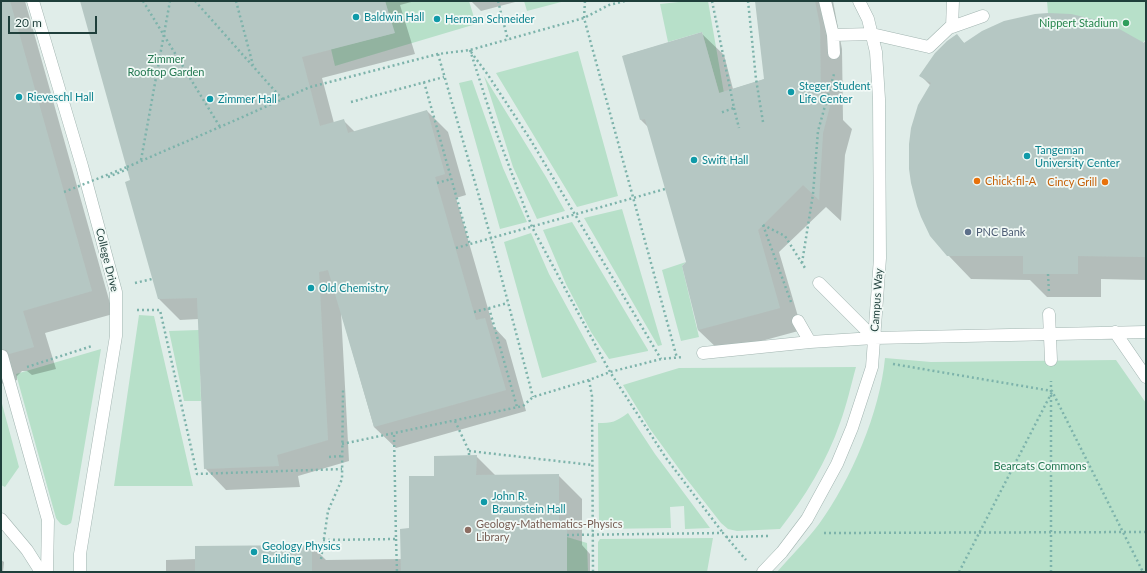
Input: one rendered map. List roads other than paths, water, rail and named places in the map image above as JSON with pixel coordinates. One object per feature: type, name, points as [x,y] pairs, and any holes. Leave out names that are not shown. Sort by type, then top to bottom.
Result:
[{"type":"street","name":"College Drive","points":[[33,1],[82,166],[116,292],[116,336],[80,554],[80,572]]},
{"type":"street","points":[[825,1],[833,35],[834,53]]},
{"type":"street","name":"Campus Way","points":[[763,572],[782,552],[807,519],[837,464],[852,428],[872,363],[880,258],[879,100],[876,52],[868,19],[860,1]]},
{"type":"street","points":[[952,27],[953,1]]},
{"type":"street","points":[[833,35],[872,34],[932,50],[949,28],[983,16]]},
{"type":"street","points":[[819,283],[874,338]]},
{"type":"street","points":[[1050,314],[1051,360]]},
{"type":"street","points":[[798,321],[810,342]]},
{"type":"street","points":[[1115,332],[1146,377]]},
{"type":"street","points":[[702,353],[810,342],[874,338],[1146,332]]},
{"type":"street","points":[[2,356],[48,520],[47,572]]},
{"type":"street","points":[[1,519],[27,550],[41,572]]},
{"type":"place","name":"Baldwin Hall","points":[[356,17]]},
{"type":"place","name":"Herman Schneider","points":[[437,19]]},
{"type":"place","name":"Nippert Stadium","points":[[1126,23]]},
{"type":"place","name":"Steger Student Life Center","points":[[791,92]]},
{"type":"place","name":"Rieveschl Hall","points":[[19,97]]},
{"type":"place","name":"Zimmer Hall","points":[[210,99]]},
{"type":"place","name":"Tangeman University Center","points":[[1027,156]]},
{"type":"place","name":"Swift Hall","points":[[694,160]]},
{"type":"place","name":"Chick-fil-A","points":[[977,181]]},
{"type":"place","name":"Cincy Grill","points":[[1105,182]]},
{"type":"place","name":"PNC Bank","points":[[968,232]]},
{"type":"place","name":"Old Chemistry","points":[[311,288]]},
{"type":"place","name":"John R. Braunstein Hall","points":[[484,502]]},
{"type":"place","name":"Geology-Mathematics-Physics Library","points":[[468,530]]},
{"type":"place","name":"Geology Physics Building","points":[[254,552]]},
{"type":"park label","name":"Zimmer Rooftop Garden","points":[[166,65]]},
{"type":"park label","name":"Bearcats Commons","points":[[1040,466]]}]
